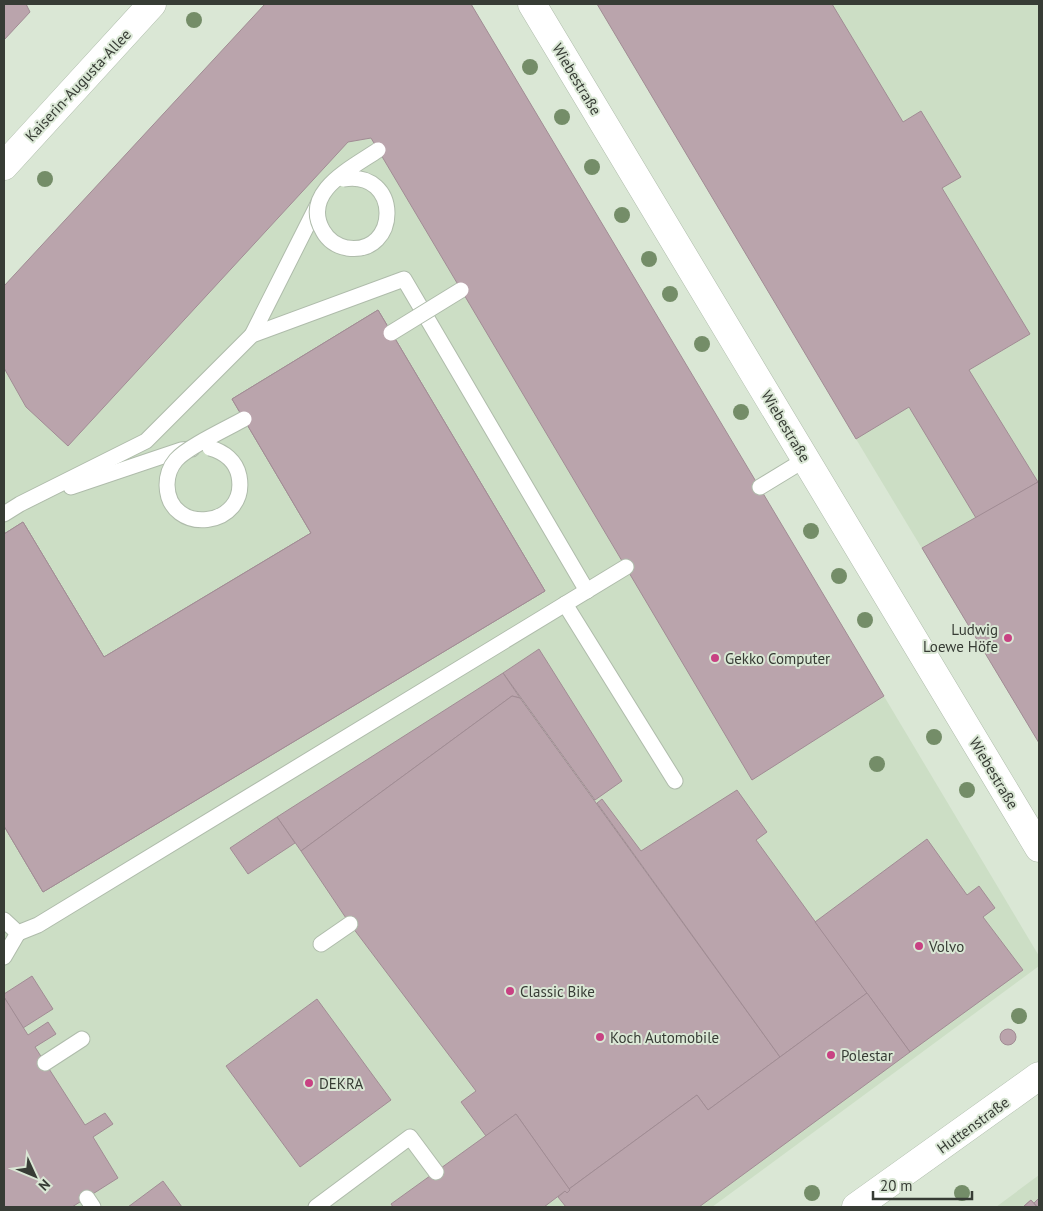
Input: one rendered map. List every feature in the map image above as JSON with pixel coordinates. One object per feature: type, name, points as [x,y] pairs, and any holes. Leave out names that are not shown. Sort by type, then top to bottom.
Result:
[{"type":"street","name":"Kaiserin-Augusta-Allee","points":[[4,166],[152,4]]},
{"type":"street","name":"Wiebestraße","points":[[532,4],[1039,848]]},
{"type":"street","name":"Huttenstraße","points":[[856,1207],[1039,1076]]},
{"type":"lane","points":[[4,514],[20,504],[146,441],[252,335],[323,194],[336,182],[343,179],[358,178],[376,187],[385,199],[388,212],[388,220],[380,235],[368,245],[357,248],[339,246],[329,240],[320,227],[317,212],[320,196],[331,182],[378,150]]},
{"type":"lane","points":[[252,335],[404,280],[587,591]]},
{"type":"lane","points":[[391,333],[461,290]]},
{"type":"lane","points":[[20,504],[181,450],[210,448],[225,454],[235,466],[240,483],[238,493],[231,508],[225,514],[209,520],[193,519],[185,516],[170,500],[167,490],[167,479],[170,470],[181,455],[244,419]]},
{"type":"lane","points":[[760,488],[806,459]]},
{"type":"lane","points":[[4,957],[18,933],[38,925],[626,567]]},
{"type":"lane","points":[[565,604],[675,781]]},
{"type":"lane","points":[[4,920],[18,933]]},
{"type":"lane","points":[[321,944],[350,924]]},
{"type":"lane","points":[[45,1063],[82,1038]]},
{"type":"lane","points":[[316,1207],[410,1137],[436,1172]]},
{"type":"shaded area","points":[[265,4],[471,4],[1039,956],[1039,966],[712,1207],[4,1207],[4,286]]},
{"type":"shaded area","points":[[597,4],[1039,4],[1039,743],[856,439]]},
{"type":"shaded area","points":[[1039,1175],[1039,1207],[996,1207]]},
{"type":"building","points":[[4,4],[26,4],[30,12],[4,40]]},
{"type":"building","points":[[265,4],[471,4],[884,696],[752,780],[371,138],[348,142],[68,446],[26,407],[4,368],[4,286]]},
{"type":"building","points":[[597,4],[832,4],[903,122],[921,111],[961,177],[942,188],[1030,334],[969,370],[1038,482],[976,518],[909,407],[856,439]]},
{"type":"building","points":[[378,310],[545,591],[43,892],[4,826],[4,534],[23,522],[104,657],[311,533],[232,399]]},
{"type":"building","points":[[378,310],[545,591],[43,892],[4,826],[4,534],[23,522],[104,657],[311,533],[232,399]]},
{"type":"building","name":"Ludwig Loewe Höfe","points":[[1039,482],[1039,743],[922,548]]},
{"type":"building","points":[[539,649],[622,781],[595,800],[503,673]]},
{"type":"building","points":[[503,673],[520,698],[512,696],[301,851],[277,817]]},
{"type":"building","points":[[512,696],[520,698],[780,1057],[708,1110],[697,1095],[569,1189],[516,1114],[486,1136],[461,1102],[476,1091],[350,924],[301,851]]},
{"type":"building","points":[[737,790],[767,832],[756,840],[867,993],[780,1057],[597,803],[602,799],[641,851]]},
{"type":"building","points":[[277,817],[295,843],[248,874],[230,848]]},
{"type":"building","name":"Volvo","points":[[927,839],[967,895],[979,886],[995,908],[983,917],[1023,970],[910,1052],[815,922]]},
{"type":"building","points":[[32,976],[53,1009],[23,1028],[4,994]]},
{"type":"building","points":[[867,993],[910,1052],[699,1207],[566,1207],[558,1197],[565,1191],[567,1193],[569,1189],[697,1095],[708,1110]]},
{"type":"building","points":[[4,997],[28,1035],[48,1022],[56,1034],[35,1047],[85,1125],[105,1113],[113,1124],[93,1137],[118,1178],[72,1207],[4,1207]]},
{"type":"building","name":"DEKRA","points":[[317,999],[391,1100],[300,1167],[226,1066]]},
{"type":"building","points":[[1008,1029],[1014,1031],[1016,1037],[1014,1043],[1008,1045],[1002,1043],[1000,1037],[1002,1031]]},
{"type":"building","points":[[516,1114],[570,1190],[567,1193],[565,1191],[544,1207],[393,1207],[391,1204]]},
{"type":"building","points":[[163,1181],[182,1207],[128,1207]]},
{"type":"building","points":[[1039,1198],[1039,1207],[1037,1207],[1034,1203]]},
{"type":"building","points":[[1031,1200],[1037,1207],[1023,1207]]},
{"type":"building","points":[[1031,1200],[1037,1207],[1023,1207]]},
{"type":"place","name":"Ludwig Loewe Höfe","points":[[1008,638]]},
{"type":"place","name":"Gekko Computer","points":[[715,658]]},
{"type":"place","name":"Volvo","points":[[919,946]]},
{"type":"place","name":"Classic Bike","points":[[510,991]]},
{"type":"place","name":"Koch Automobile","points":[[600,1037]]},
{"type":"place","name":"Polestar","points":[[831,1055]]},
{"type":"place","name":"DEKRA","points":[[309,1083]]}]
